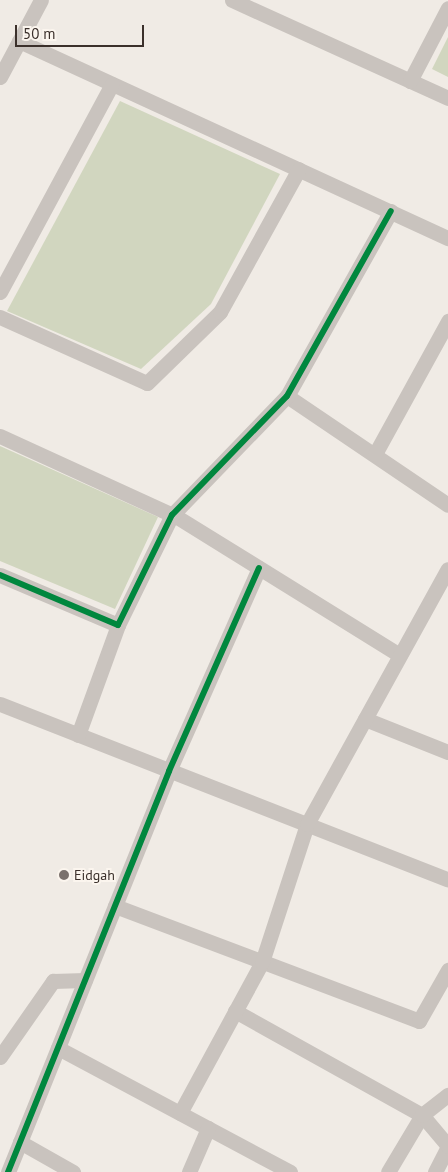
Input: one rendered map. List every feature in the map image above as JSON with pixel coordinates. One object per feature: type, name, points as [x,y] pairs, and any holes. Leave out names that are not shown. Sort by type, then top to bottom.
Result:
[{"type":"street","points":[[0,77],[41,0]]},
{"type":"street","points":[[232,0],[448,98]]},
{"type":"street","points":[[410,82],[448,8]]},
{"type":"street","points":[[19,41],[448,238]]},
{"type":"street","points":[[0,292],[112,84]]},
{"type":"street","points":[[0,317],[147,383],[220,312],[299,169]]},
{"type":"street","points":[[78,735],[118,625],[172,515],[287,396],[391,211]]},
{"type":"street","points":[[375,454],[448,321]]},
{"type":"street","points":[[287,396],[448,504]]},
{"type":"street","points":[[0,436],[172,515],[400,655]]},
{"type":"street","points":[[8,1172],[169,771],[259,568]]},
{"type":"street","points":[[180,1112],[262,962],[307,824],[448,569]]},
{"type":"street","points":[[0,576],[118,625]]},
{"type":"street","points":[[0,704],[448,880]]},
{"type":"street","points":[[365,719],[448,752]]},
{"type":"street","points":[[115,906],[419,1021],[448,970]]},
{"type":"street","points":[[0,1057],[52,981],[85,980]]},
{"type":"street","points":[[236,1011],[422,1115],[448,1146],[435,1172]]},
{"type":"street","points":[[58,1048],[290,1172]]},
{"type":"street","points":[[388,1172],[422,1115],[448,1095]]},
{"type":"street","points":[[189,1172],[208,1128]]},
{"type":"street","points":[[20,1142],[73,1172]]},
{"type":"green space","points":[[448,37],[448,77],[432,69]]},
{"type":"green space","points":[[120,101],[280,174],[211,304],[141,369],[7,311]]},
{"type":"green space","points":[[0,446],[158,517],[115,609],[0,561]]},
{"type":"cycle path","points":[[0,575],[118,625],[172,515],[287,396],[391,211]]},
{"type":"cycle path","points":[[8,1172],[169,771],[259,568]]},
{"type":"place","name":"Eidgah","points":[[64,875]]}]
